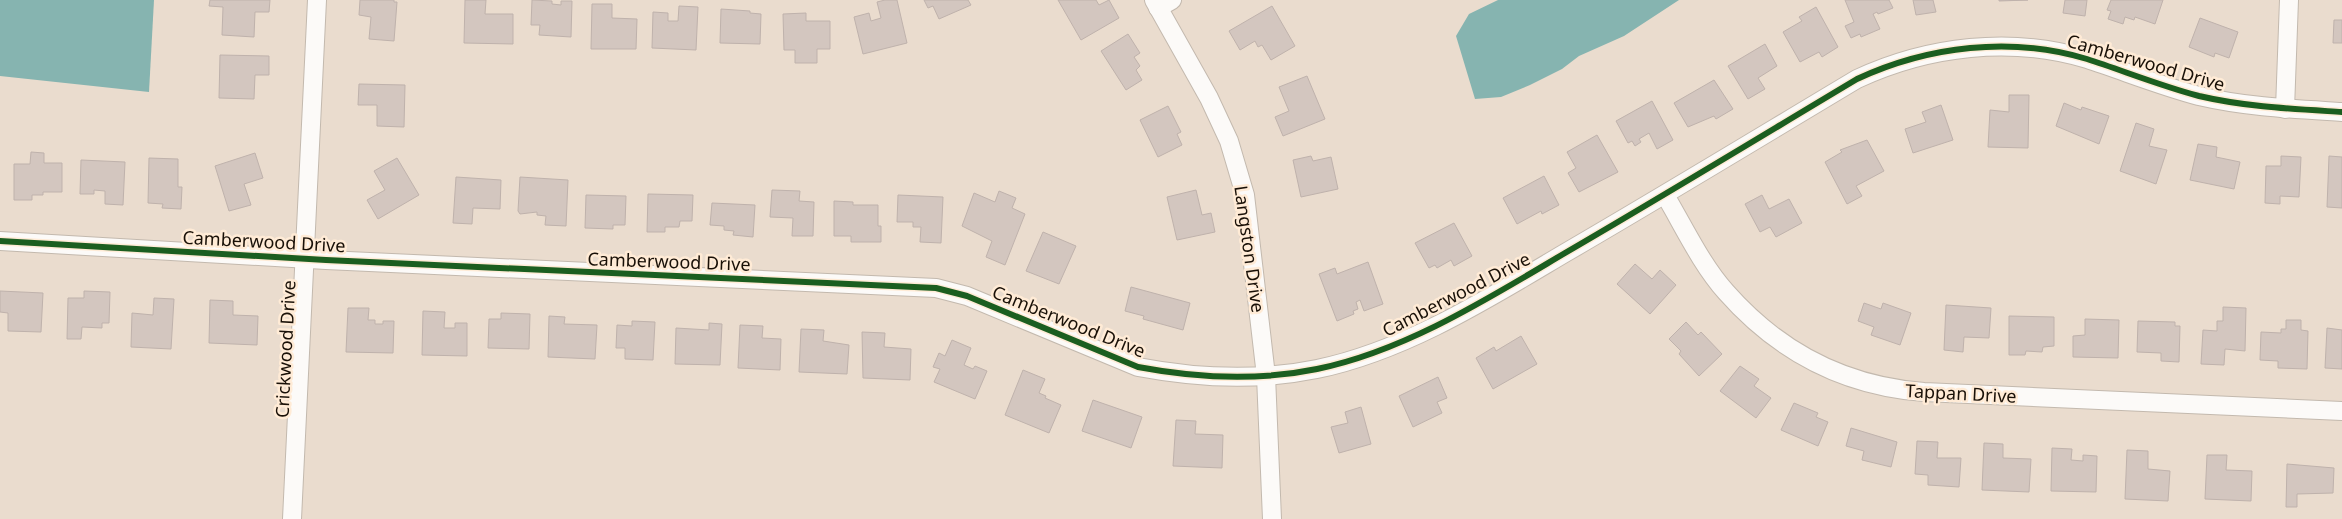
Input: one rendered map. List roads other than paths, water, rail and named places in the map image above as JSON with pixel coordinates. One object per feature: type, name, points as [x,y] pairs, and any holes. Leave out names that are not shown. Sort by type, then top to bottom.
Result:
[{"type":"street","name":"Crickwood Drive","points":[[292,519],[317,0]]},
{"type":"street","points":[[2285,109],[2289,0]]},
{"type":"street","name":"Langston Drive","points":[[1161,3],[1209,98],[1235,159],[1248,214],[1266,376],[1272,519]]},
{"type":"street","name":"Camberwood Drive","points":[[0,241],[305,259],[936,288],[967,296],[1138,367],[1160,371],[1231,377],[1266,376],[1334,365],[1387,348],[1416,336],[1521,279],[1857,79],[1901,61],[1946,50],[2002,46],[2049,51],[2085,59],[2197,95],[2285,109],[2342,112]]},
{"type":"street","name":"Tappan Drive","points":[[1665,195],[1714,277],[1750,318],[1786,347],[1843,376],[1878,386],[1924,392],[2342,411]]},
{"type":"water","points":[[0,0],[154,0],[149,92],[0,76]]},
{"type":"water","points":[[1498,0],[1679,0],[1624,36],[1579,56],[1562,69],[1530,85],[1501,97],[1475,99],[1456,36],[1469,14]]}]
